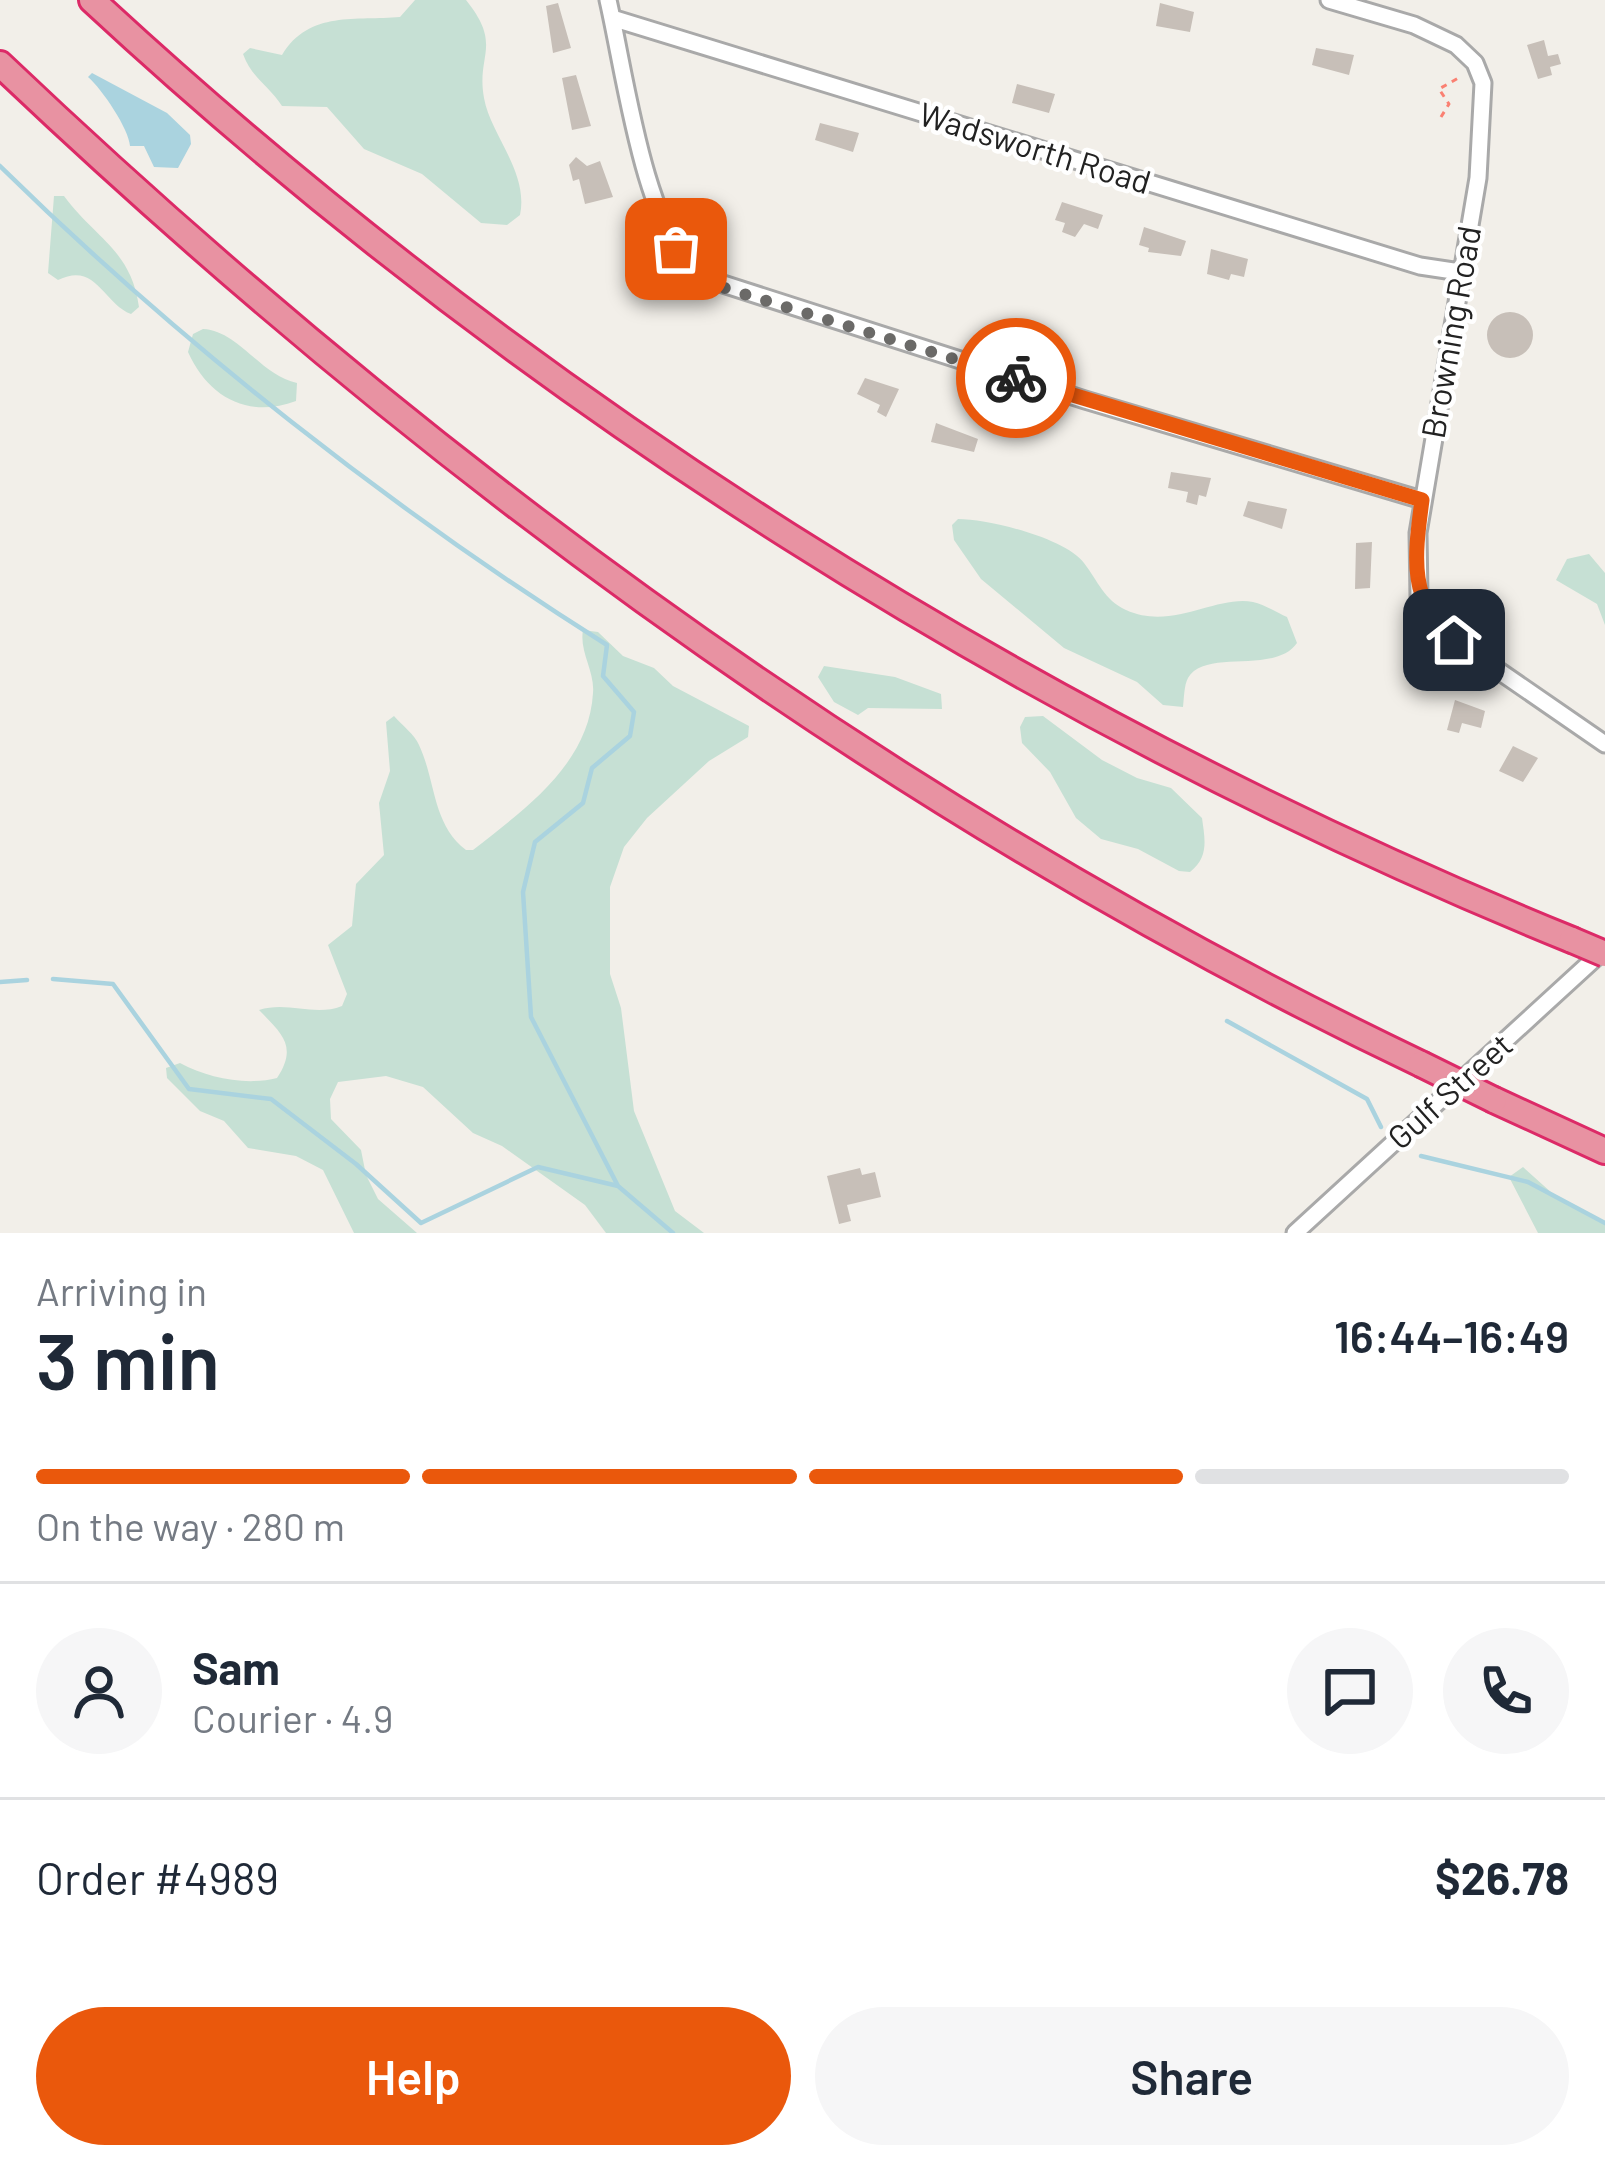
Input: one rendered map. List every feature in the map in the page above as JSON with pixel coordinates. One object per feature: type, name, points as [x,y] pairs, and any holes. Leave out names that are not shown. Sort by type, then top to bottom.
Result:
[{"type":"highway","points":[[92,0],[251,142],[455,303],[776,526],[926,620],[1117,727],[1322,831],[1605,952]]},
{"type":"highway","points":[[0,64],[96,157],[305,341],[472,476],[675,626],[1008,843],[1200,953],[1605,1150]]},
{"type":"street","points":[[608,0],[642,152],[664,223],[695,275],[1073,396],[1422,500]]},
{"type":"street","name":"Browning Road","points":[[1329,0],[1414,25],[1462,48],[1480,72],[1484,123],[1422,500],[1417,585],[1432,619],[1454,640],[1605,744]]},
{"type":"street","name":"Wadsworth Road","points":[[612,18],[1420,266],[1460,272]]},
{"type":"street","name":"Gulf Street","points":[[1295,1233],[1605,952]]},
{"type":"path","points":[[1441,117],[1449,104],[1438,88],[1464,75]]},
{"type":"green space","points":[[415,0],[466,0],[483,29],[484,98],[514,169],[521,199],[520,215],[507,225],[481,223],[422,174],[364,149],[327,107],[282,106],[243,54],[250,48],[282,55],[293,41],[320,24],[400,17]]},
{"type":"green space","points":[[54,196],[64,196],[120,258],[139,307],[131,314],[82,276],[58,280],[48,273]]},
{"type":"green space","points":[[203,329],[228,337],[272,371],[297,383],[296,401],[262,407],[218,392],[188,352],[193,334]]},
{"type":"green space","points":[[958,519],[1006,526],[1061,546],[1084,563],[1107,595],[1126,610],[1160,617],[1224,603],[1253,602],[1287,617],[1297,643],[1273,658],[1197,669],[1187,681],[1183,707],[1163,705],[1137,682],[1064,648],[981,579],[954,540],[952,525]]},
{"type":"green space","points":[[1589,554],[1605,573],[1605,625],[1597,604],[1556,580],[1567,559]]},
{"type":"green space","points":[[583,630],[598,632],[623,656],[654,668],[673,686],[749,726],[748,737],[709,761],[647,818],[624,847],[610,887],[610,974],[621,1008],[634,1111],[675,1211],[704,1233],[606,1233],[585,1205],[502,1146],[473,1133],[423,1087],[386,1076],[338,1082],[330,1099],[331,1119],[361,1150],[378,1199],[417,1233],[354,1233],[323,1170],[296,1156],[248,1148],[224,1121],[200,1111],[167,1078],[166,1068],[180,1063],[227,1079],[277,1078],[287,1049],[259,1010],[332,1009],[342,1006],[347,994],[328,945],[352,926],[356,884],[384,855],[379,803],[390,771],[386,722],[394,716],[417,741],[447,828],[466,850],[473,850],[551,783],[580,742],[593,693]]},
{"type":"green space","points":[[824,666],[895,677],[941,694],[942,709],[868,708],[858,715],[834,702],[818,677]]},
{"type":"green space","points":[[1043,716],[1102,760],[1171,788],[1202,818],[1204,848],[1190,872],[1101,839],[1076,818],[1050,772],[1022,743],[1020,727],[1025,717]]},
{"type":"green space","points":[[1523,1167],[1553,1194],[1605,1224],[1605,1233],[1538,1233],[1509,1177]]},
{"type":"water","points":[[92,73],[167,113],[190,135],[191,144],[178,168],[154,167],[144,146],[130,146],[114,110],[88,77]]},
{"type":"building","points":[[558,3],[571,48],[553,53],[546,6]]},
{"type":"building","points":[[1160,3],[1194,12],[1190,32],[1156,26]]},
{"type":"building","points":[[1544,40],[1548,56],[1558,54],[1561,64],[1550,67],[1552,75],[1538,79],[1527,45]]},
{"type":"building","points":[[1316,48],[1354,55],[1349,75],[1312,65]]},
{"type":"building","points":[[576,75],[591,126],[572,130],[562,78]]},
{"type":"building","points":[[1017,84],[1055,94],[1049,113],[1012,103]]},
{"type":"building","points":[[820,123],[859,133],[853,152],[815,140]]},
{"type":"building","points":[[576,157],[587,166],[600,161],[613,197],[585,204],[579,179],[573,181],[569,165]]},
{"type":"building","points":[[1062,202],[1103,215],[1098,229],[1084,224],[1075,237],[1062,232],[1065,223],[1055,220]]},
{"type":"building","points":[[1144,227],[1186,241],[1181,256],[1148,252],[1149,248],[1139,245]]},
{"type":"building","points":[[1211,249],[1248,259],[1244,277],[1231,274],[1229,280],[1207,274]]},
{"type":"building","points":[[1510,312],[1526,319],[1533,335],[1526,351],[1510,358],[1494,351],[1487,335],[1494,319]]},
{"type":"building","points":[[865,378],[899,389],[886,417],[877,412],[880,405],[857,394]]},
{"type":"building","points":[[936,423],[978,439],[974,452],[931,442]]},
{"type":"building","points":[[1171,472],[1211,478],[1206,497],[1199,495],[1197,505],[1186,502],[1188,492],[1168,488]]},
{"type":"building","points":[[1248,501],[1287,509],[1282,529],[1243,516]]},
{"type":"building","points":[[1372,542],[1370,588],[1355,589],[1356,543]]},
{"type":"building","points":[[1455,700],[1485,711],[1481,728],[1462,723],[1459,733],[1447,730]]},
{"type":"building","points":[[1513,746],[1538,758],[1523,782],[1499,771]]},
{"type":"building","points":[[860,1168],[862,1175],[875,1172],[881,1197],[847,1205],[851,1221],[839,1224],[827,1176]]},
{"type":"waterway","points":[[0,166],[140,296],[291,421],[447,538],[607,645],[603,676],[634,712],[630,736],[592,768],[583,803],[535,842],[523,892],[531,1017],[618,1186]]},
{"type":"waterway","points":[[53,979],[113,984],[189,1089],[271,1099],[356,1164],[421,1223],[538,1167],[618,1186],[673,1233]]},
{"type":"waterway","points":[[0,982],[27,980]]},
{"type":"waterway","points":[[1227,1021],[1367,1099],[1381,1127]]},
{"type":"waterway","points":[[1421,1156],[1528,1182],[1605,1223]]},
{"type":"way so far","points":[[676,249],[695,275],[718,286],[1016,378]]},
{"type":"route","points":[[1016,378],[1422,500],[1418,591],[1432,619],[1454,640]]}]
